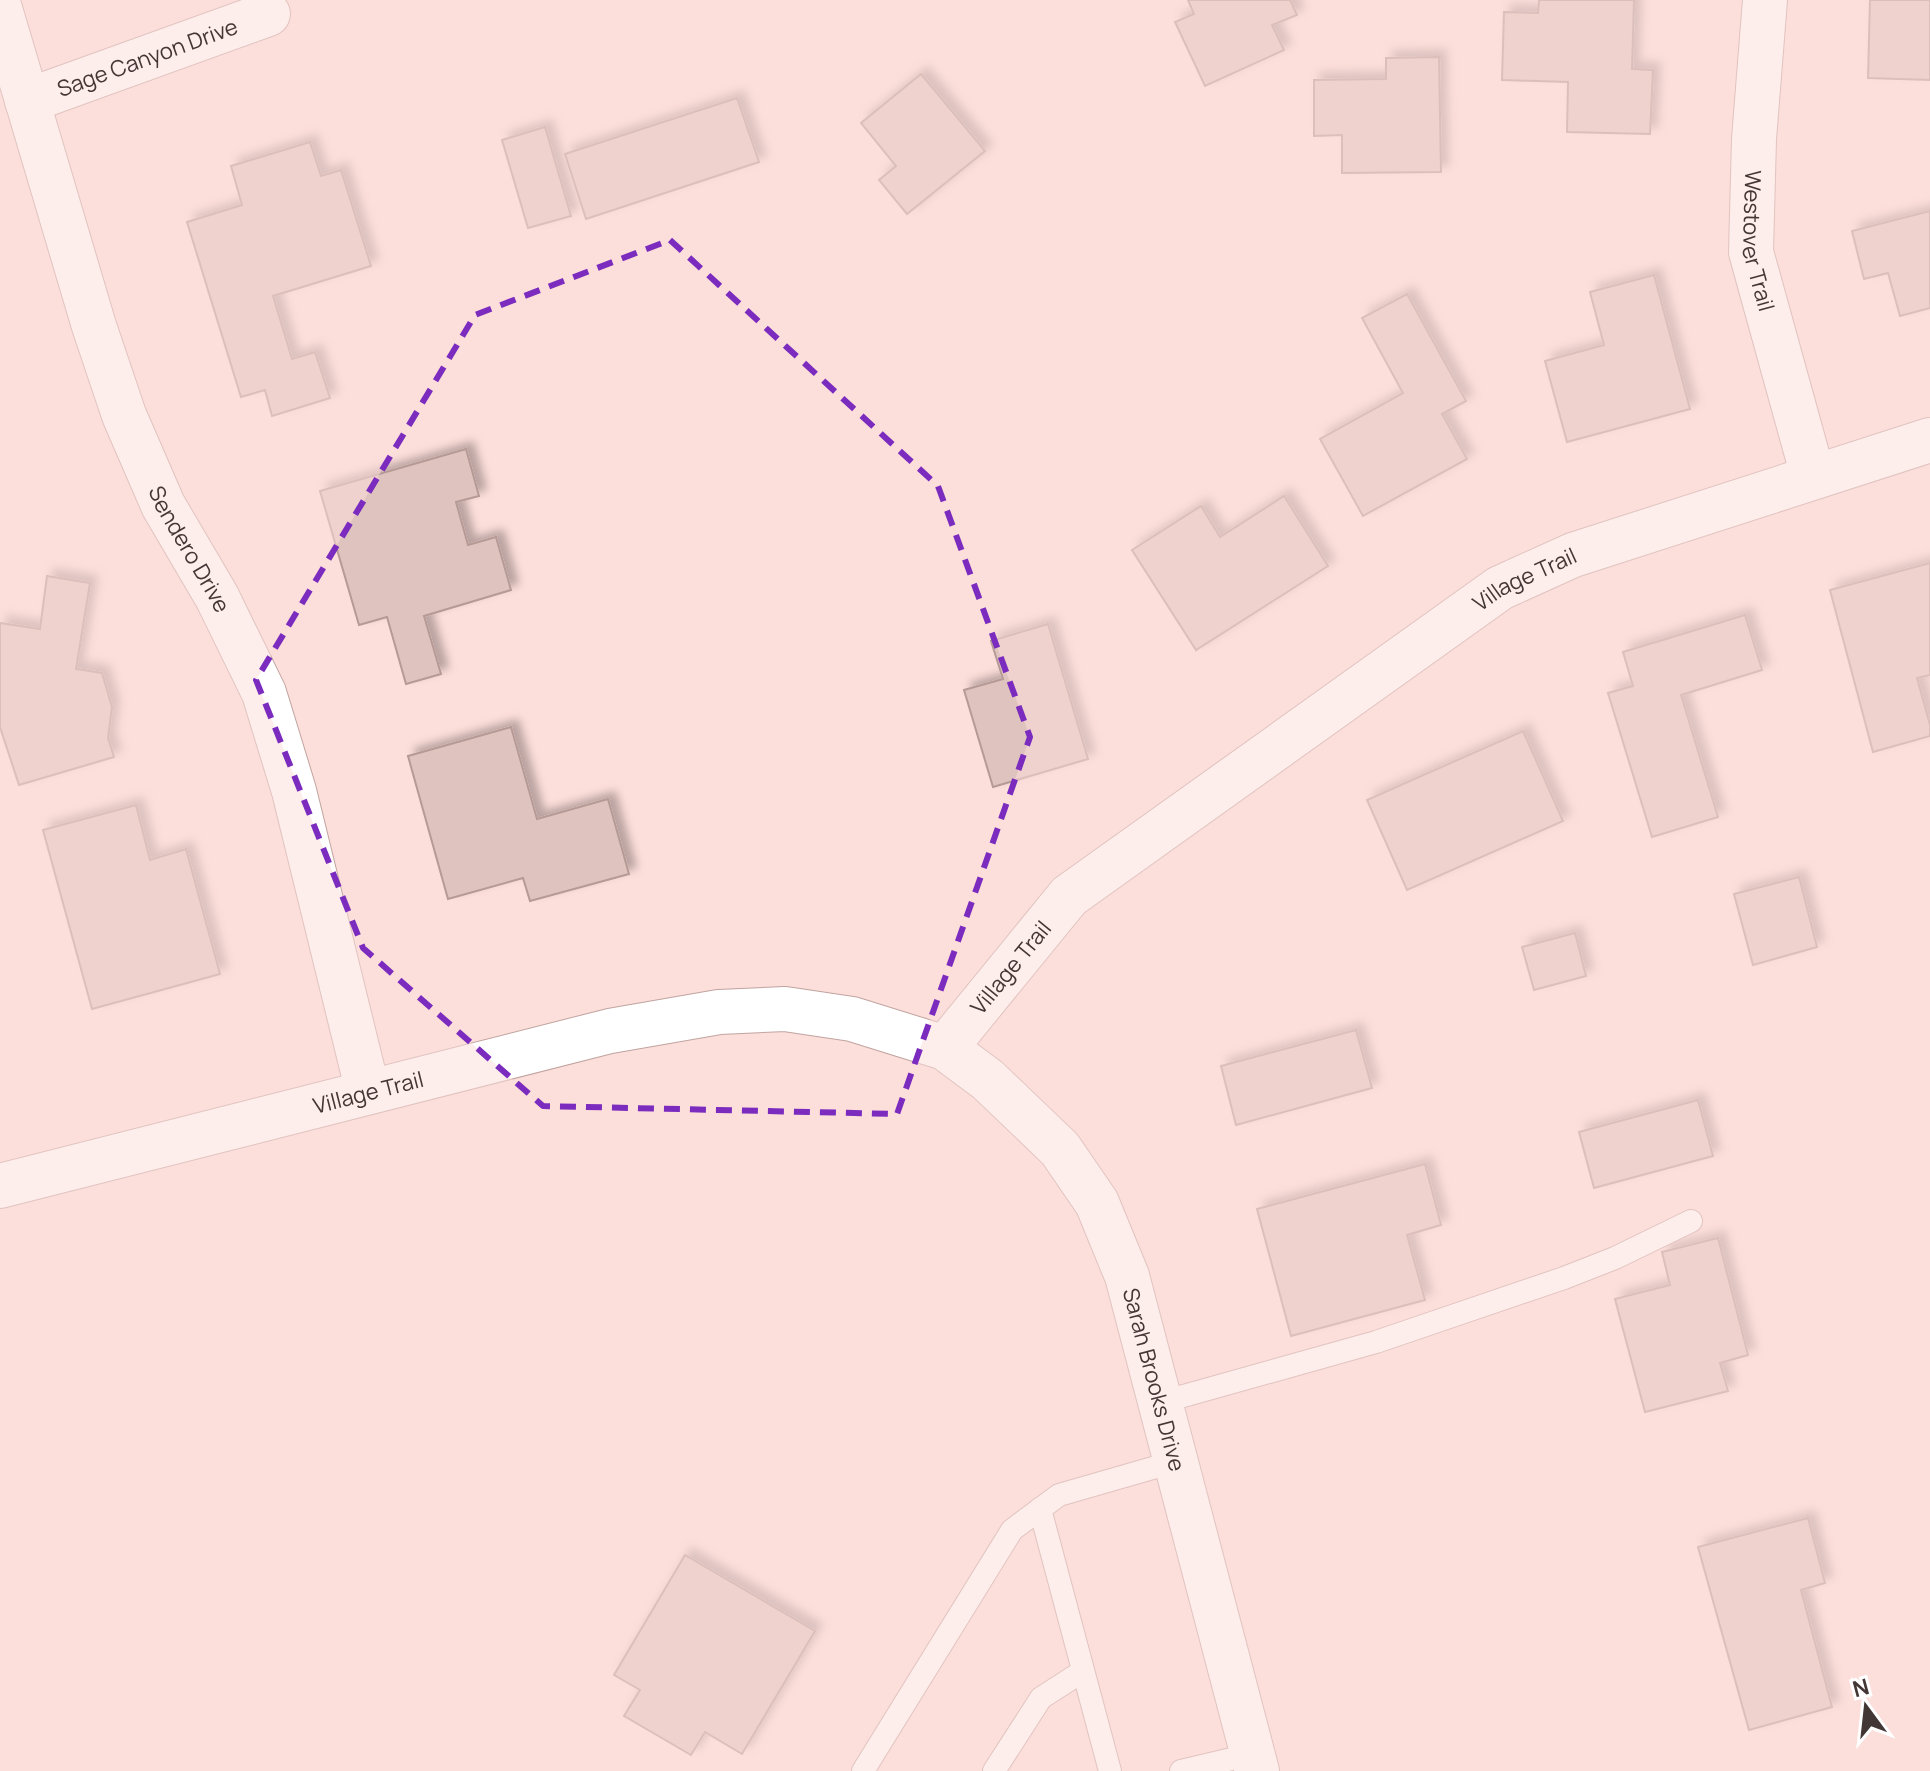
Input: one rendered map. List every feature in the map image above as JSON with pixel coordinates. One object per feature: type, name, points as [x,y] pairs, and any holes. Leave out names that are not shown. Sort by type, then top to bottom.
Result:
[{"type":"street","name":"Westover Trail","points":[[1765,0],[1754,139],[1751,252],[1813,476]]},
{"type":"street","name":"Sendero Drive","points":[[0,9],[94,326],[124,415],[163,505],[217,597],[264,693],[294,791],[368,1092]]},
{"type":"street","name":"Sage Canyon Drive","points":[[27,101],[268,14]]},
{"type":"street","name":"Village Trail","points":[[0,1186],[610,1031],[719,1012],[785,1009],[852,1019],[945,1048],[1069,896],[1500,588],[1573,555],[1930,440]]},
{"type":"street","name":"Sarah Brooks Drive","points":[[945,1048],[988,1080],[1060,1149],[1097,1203],[1127,1276],[1255,1762]]},
{"type":"lane","points":[[1162,1402],[1376,1342],[1549,1283],[1615,1258],[1691,1221]]},
{"type":"lane","points":[[863,1771],[1012,1530],[1059,1495],[1177,1461]]},
{"type":"lane","points":[[1040,1509],[1110,1771]]},
{"type":"lane","points":[[994,1771],[1041,1698],[1083,1671]]},
{"type":"lane","points":[[1181,1771],[1255,1762]]},
{"type":"highlighted area","points":[[670,240],[938,486],[1030,737],[897,1114],[543,1106],[363,948],[256,680],[475,315]]},
{"type":"building","points":[[1188,0],[1290,0],[1297,15],[1272,25],[1284,50],[1205,86],[1175,22],[1194,14]]},
{"type":"building","points":[[1539,0],[1634,0],[1632,69],[1653,70],[1650,134],[1567,132],[1568,82],[1502,80],[1504,12],[1538,13]]},
{"type":"building","points":[[1870,0],[1930,0],[1930,80],[1868,78]]},
{"type":"building","points":[[1439,57],[1441,172],[1342,173],[1342,135],[1314,136],[1314,80],[1386,79],[1386,58]]},
{"type":"building","points":[[921,74],[985,151],[907,214],[879,180],[896,166],[861,123]]},
{"type":"building","points":[[737,98],[759,162],[586,219],[565,154]]},
{"type":"building","points":[[545,127],[571,216],[528,228],[502,140]]},
{"type":"building","points":[[310,142],[321,176],[341,170],[371,266],[273,296],[292,359],[315,352],[330,398],[272,416],[265,390],[241,397],[187,222],[242,205],[231,166]]},
{"type":"building","points":[[1930,211],[1930,308],[1900,316],[1888,273],[1864,279],[1852,231]]},
{"type":"building","points":[[1654,275],[1690,409],[1567,442],[1545,361],[1604,345],[1590,292]]},
{"type":"building","points":[[1407,294],[1466,401],[1442,414],[1467,459],[1363,516],[1320,439],[1403,393],[1362,318]]},
{"type":"building","points":[[466,449],[479,496],[456,502],[468,545],[496,537],[511,590],[424,616],[441,674],[406,684],[387,617],[359,625],[320,491]]},
{"type":"building","points":[[1284,496],[1328,566],[1196,650],[1132,550],[1201,506],[1220,537]]},
{"type":"building","points":[[1930,563],[1930,675],[1917,678],[1930,725],[1930,736],[1873,752],[1830,590]]},
{"type":"building","points":[[47,576],[90,583],[76,669],[102,673],[112,707],[108,738],[114,757],[19,785],[0,727],[0,623],[40,629]]},
{"type":"building","points":[[1745,615],[1762,670],[1681,695],[1718,817],[1652,837],[1608,693],[1633,686],[1623,652]]},
{"type":"building","points":[[1048,624],[1088,759],[993,787],[964,690],[1003,679],[991,641]]},
{"type":"building","points":[[511,727],[537,819],[608,799],[629,874],[530,901],[523,878],[448,899],[408,756]]},
{"type":"building","points":[[1523,731],[1563,821],[1407,890],[1367,800]]},
{"type":"building","points":[[136,805],[150,860],[186,849],[220,974],[92,1009],[43,830]]},
{"type":"building","points":[[1799,877],[1817,947],[1753,965],[1734,894]]},
{"type":"building","points":[[1575,933],[1586,976],[1534,990],[1522,947]]},
{"type":"building","points":[[1356,1030],[1372,1088],[1236,1125],[1221,1066]]},
{"type":"building","points":[[1698,1100],[1713,1156],[1594,1188],[1579,1132]]},
{"type":"building","points":[[1425,1164],[1441,1225],[1407,1235],[1425,1300],[1291,1336],[1257,1209]]},
{"type":"building","points":[[1718,1238],[1748,1355],[1720,1363],[1728,1391],[1645,1412],[1615,1299],[1670,1285],[1662,1252]]},
{"type":"building","points":[[1808,1518],[1825,1583],[1801,1590],[1832,1707],[1749,1730],[1698,1547]]},
{"type":"building","points":[[685,1555],[815,1631],[742,1754],[705,1732],[691,1755],[624,1716],[640,1690],[614,1675]]}]
